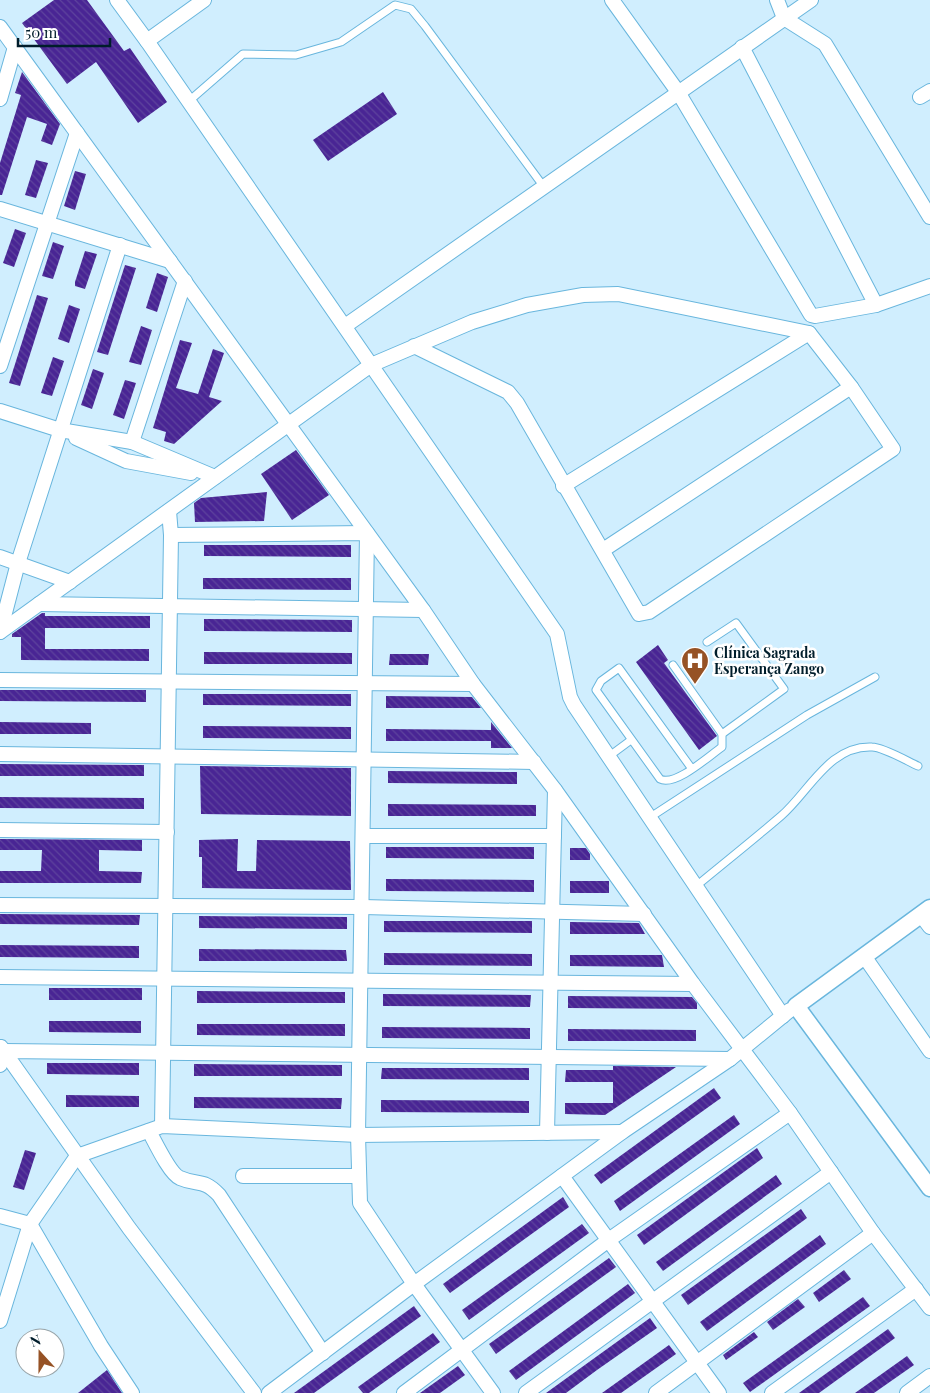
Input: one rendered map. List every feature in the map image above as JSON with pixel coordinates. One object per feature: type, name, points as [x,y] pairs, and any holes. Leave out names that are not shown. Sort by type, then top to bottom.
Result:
[{"type":"street","points":[[117,0],[557,634],[570,697],[696,887],[789,1011],[930,1188]]},
{"type":"street","points":[[147,41],[204,0]]},
{"type":"street","points":[[612,0],[678,92],[811,314],[815,316],[876,305],[930,286]]},
{"type":"street","points":[[777,0],[784,18],[825,44],[930,217]]},
{"type":"street","points":[[345,326],[811,0]]},
{"type":"street","points":[[0,27],[368,533],[473,684],[534,762],[693,984],[790,1113],[874,1233],[925,1296],[772,1393]]},
{"type":"street","points":[[0,99],[15,47]]},
{"type":"street","points":[[742,47],[876,305]]},
{"type":"street","points":[[0,366],[77,132]]},
{"type":"street","points":[[0,209],[170,261]]},
{"type":"street","points":[[0,632],[18,562],[120,245]]},
{"type":"street","points":[[132,442],[184,281]]},
{"type":"street","points":[[0,632],[371,365],[414,346],[472,322],[527,305],[583,296],[618,294],[809,332],[851,387],[892,447],[892,452],[649,612],[639,614],[636,612],[603,550],[563,486],[517,403],[508,392],[414,346]]},
{"type":"street","points":[[563,486],[809,332]]},
{"type":"street","points":[[603,550],[851,387]]},
{"type":"street","points":[[0,411],[60,430],[132,442],[215,477]]},
{"type":"street","points":[[60,430],[126,462],[215,477]]},
{"type":"street","points":[[162,1126],[171,534],[168,511]]},
{"type":"street","points":[[171,534],[368,533]]},
{"type":"street","points":[[368,533],[358,1135],[360,1203],[414,1284],[493,1393]]},
{"type":"street","points":[[0,557],[70,582]]},
{"type":"street","points":[[40,604],[423,610]]},
{"type":"street","points":[[0,680],[473,684]]},
{"type":"street","points":[[0,754],[534,762]]},
{"type":"street","points":[[547,1133],[554,790]]},
{"type":"street","points":[[0,830],[167,832]]},
{"type":"street","points":[[364,836],[554,836]]},
{"type":"street","points":[[0,905],[166,904],[644,914]]},
{"type":"street","points":[[269,1393],[622,1132],[730,1059],[789,1011],[864,956],[927,917]]},
{"type":"street","points":[[864,956],[930,1051]]},
{"type":"street","points":[[0,977],[360,979],[550,984],[693,984]]},
{"type":"street","points":[[2,1048],[359,1055],[730,1059]]},
{"type":"street","points":[[0,1065],[2,1048]]},
{"type":"street","points":[[2,1048],[77,1156],[254,1393]]},
{"type":"street","points":[[404,1393],[610,1240],[790,1113]]},
{"type":"street","points":[[0,1321],[30,1224],[77,1156],[162,1126],[358,1135],[622,1132]]},
{"type":"street","points":[[149,1132],[175,1175],[187,1180],[207,1184],[219,1195],[323,1353]]},
{"type":"street","points":[[526,1393],[831,1172]]},
{"type":"street","points":[[243,1176],[359,1176]]},
{"type":"street","points":[[562,1176],[719,1393]]},
{"type":"street","points":[[0,1216],[30,1224],[101,1346],[132,1393]]},
{"type":"street","points":[[656,1393],[874,1233]]},
{"type":"street","points":[[907,1393],[930,1376]]},
{"type":"lane","points":[[188,101],[243,54],[296,55],[341,42],[395,5],[411,9],[544,187]]},
{"type":"lane","points":[[707,642],[736,623],[784,689],[722,734]]},
{"type":"lane","points":[[673,665],[722,734],[722,747],[692,769],[675,780],[664,782],[597,695],[596,690],[601,680],[619,668],[692,769]]},
{"type":"lane","points":[[649,818],[807,715],[875,677]]},
{"type":"lane","points":[[608,757],[631,740]]},
{"type":"lane","points":[[696,887],[783,814],[809,782],[837,758],[854,750],[873,747],[918,766]]},
{"type":"building","points":[[54,0],[87,0],[124,51],[130,48],[167,102],[138,123],[96,62],[67,84],[22,23]]},
{"type":"building","points":[[22,72],[60,124],[52,145],[41,141],[47,124],[27,117],[2,195],[0,195],[0,163],[21,95],[15,93]]},
{"type":"building","points":[[383,92],[397,114],[328,161],[313,140]]},
{"type":"building","points":[[36,160],[48,163],[36,198],[25,195]]},
{"type":"building","points":[[75,171],[86,174],[75,210],[64,206]]},
{"type":"building","points":[[15,229],[26,233],[14,267],[3,263]]},
{"type":"building","points":[[53,242],[64,246],[53,279],[42,276]]},
{"type":"building","points":[[85,251],[97,254],[85,289],[75,286],[75,282]]},
{"type":"building","points":[[125,265],[136,268],[108,355],[97,352]]},
{"type":"building","points":[[157,273],[168,277],[157,312],[146,308]]},
{"type":"building","points":[[37,295],[48,298],[20,386],[9,383]]},
{"type":"building","points":[[69,305],[80,309],[69,343],[58,339]]},
{"type":"building","points":[[141,326],[152,330],[141,365],[129,362]]},
{"type":"building","points":[[180,340],[192,343],[176,388],[198,394],[213,349],[224,353],[209,397],[222,401],[174,444],[164,441],[166,432],[153,428]]},
{"type":"building","points":[[53,357],[64,361],[52,396],[41,393]]},
{"type":"building","points":[[93,369],[104,373],[92,409],[81,405]]},
{"type":"building","points":[[125,380],[136,383],[124,419],[113,415]]},
{"type":"building","points":[[296,450],[329,495],[292,520],[261,474]]},
{"type":"building","points":[[267,492],[264,521],[195,522],[194,503],[201,498]]},
{"type":"building","points":[[204,545],[351,545],[351,557],[204,556]]},
{"type":"building","points":[[203,578],[351,578],[351,590],[203,589]]},
{"type":"building","points":[[42,613],[45,613],[45,616],[150,616],[150,628],[45,628],[45,649],[149,649],[149,661],[21,660],[21,637],[12,637],[12,634]]},
{"type":"building","points":[[204,619],[352,620],[352,632],[204,631]]},
{"type":"building","points":[[658,645],[668,660],[664,663],[717,736],[699,750],[636,662]]},
{"type":"building","points":[[204,652],[352,653],[352,664],[204,664]]},
{"type":"building","points":[[390,654],[429,654],[428,665],[389,665]]},
{"type":"building","points":[[0,690],[146,690],[146,702],[0,701]]},
{"type":"building","points":[[203,694],[351,694],[351,706],[203,705]]},
{"type":"building","points":[[386,696],[472,697],[481,708],[386,708]]},
{"type":"building","points":[[0,722],[91,723],[91,734],[0,734]]},
{"type":"building","points":[[491,722],[512,748],[491,748],[491,741],[386,741],[386,729],[491,730]]},
{"type":"building","points":[[203,726],[351,727],[351,739],[203,738]]},
{"type":"building","points":[[0,764],[144,765],[144,776],[0,776]]},
{"type":"building","points":[[200,766],[351,768],[351,816],[201,814]]},
{"type":"building","points":[[388,771],[517,772],[517,784],[388,783]]},
{"type":"building","points":[[0,797],[144,798],[144,809],[0,808]]},
{"type":"building","points":[[388,804],[536,805],[536,816],[388,816]]},
{"type":"building","points":[[0,839],[142,840],[142,851],[99,850],[99,871],[142,872],[141,883],[0,883],[0,871],[41,871],[42,850],[0,850]]},
{"type":"building","points":[[238,839],[237,871],[256,871],[257,840],[350,841],[351,890],[202,888],[202,857],[199,857],[199,840]]},
{"type":"building","points":[[386,847],[534,847],[534,859],[386,858]]},
{"type":"building","points":[[570,848],[586,848],[590,854],[590,860],[570,860]]},
{"type":"building","points":[[386,879],[534,880],[534,892],[386,891]]},
{"type":"building","points":[[570,881],[609,881],[609,893],[570,893]]},
{"type":"building","points":[[0,914],[140,915],[139,925],[0,924]]},
{"type":"building","points":[[199,916],[347,917],[347,929],[199,928]]},
{"type":"building","points":[[384,921],[532,921],[532,933],[384,932]]},
{"type":"building","points":[[570,922],[639,923],[645,934],[570,934]]},
{"type":"building","points":[[0,945],[139,946],[139,958],[0,957]]},
{"type":"building","points":[[199,949],[346,950],[347,961],[199,961]]},
{"type":"building","points":[[384,953],[532,954],[532,966],[384,965]]},
{"type":"building","points":[[570,955],[662,955],[664,967],[570,966]]},
{"type":"building","points":[[49,988],[142,988],[142,1000],[49,1000]]},
{"type":"building","points":[[197,991],[345,992],[345,1003],[197,1003]]},
{"type":"building","points":[[383,994],[531,995],[530,1007],[383,1006]]},
{"type":"building","points":[[568,996],[692,997],[697,1003],[697,1009],[568,1008]]},
{"type":"building","points":[[49,1021],[141,1021],[141,1033],[49,1032]]},
{"type":"building","points":[[197,1024],[345,1024],[345,1036],[197,1035]]},
{"type":"building","points":[[382,1027],[530,1028],[530,1039],[382,1038]]},
{"type":"building","points":[[568,1029],[696,1030],[696,1041],[568,1041]]},
{"type":"building","points":[[47,1063],[139,1063],[139,1075],[47,1074]]},
{"type":"building","points":[[194,1064],[342,1065],[342,1076],[194,1076]]},
{"type":"building","points":[[613,1066],[676,1067],[605,1115],[565,1114],[565,1103],[613,1103],[613,1082],[565,1082],[566,1070],[613,1070]]},
{"type":"building","points":[[382,1068],[529,1068],[529,1080],[381,1079]]},
{"type":"building","points":[[714,1088],[721,1098],[601,1184],[594,1175]]},
{"type":"building","points":[[66,1095],[139,1096],[139,1107],[66,1107]]},
{"type":"building","points":[[194,1097],[342,1098],[341,1109],[194,1108]]},
{"type":"building","points":[[381,1100],[529,1101],[529,1113],[381,1112]]},
{"type":"building","points":[[734,1115],[740,1124],[620,1211],[614,1201]]},
{"type":"building","points":[[757,1148],[763,1158],[644,1245],[637,1235]]},
{"type":"building","points":[[25,1150],[36,1153],[24,1190],[13,1187]]},
{"type":"building","points":[[776,1175],[782,1184],[663,1271],[656,1262]]},
{"type":"building","points":[[563,1197],[569,1207],[450,1293],[443,1284]]},
{"type":"building","points":[[801,1209],[807,1218],[688,1305],[681,1295]]},
{"type":"building","points":[[582,1224],[589,1233],[469,1320],[462,1310]]},
{"type":"building","points":[[820,1235],[826,1244],[707,1331],[700,1322]]},
{"type":"building","points":[[609,1258],[616,1267],[496,1354],[489,1344]]},
{"type":"building","points":[[844,1270],[851,1279],[819,1302],[813,1293]]},
{"type":"building","points":[[628,1284],[635,1293],[516,1380],[509,1371]]},
{"type":"building","points":[[863,1297],[870,1306],[750,1392],[743,1383]]},
{"type":"building","points":[[798,1299],[805,1307],[773,1330],[767,1322]]},
{"type":"building","points":[[414,1306],[421,1316],[314,1393],[294,1393]]},
{"type":"building","points":[[650,1318],[657,1328],[566,1393],[546,1393]]},
{"type":"building","points":[[888,1329],[895,1338],[819,1393],[799,1393]]},
{"type":"building","points":[[754,1332],[758,1337],[726,1360],[723,1355]]},
{"type":"building","points":[[433,1333],[440,1342],[369,1393],[363,1393],[358,1387]]},
{"type":"building","points":[[669,1345],[676,1354],[621,1393],[602,1393]]},
{"type":"building","points":[[907,1356],[914,1365],[874,1393],[855,1393]]},
{"type":"building","points":[[458,1366],[465,1375],[440,1393],[420,1393]]},
{"type":"building","points":[[107,1370],[122,1393],[78,1393]]},
{"type":"place","name":"Clínica Sagrada Esperança Zango","points":[[695,685]]}]
